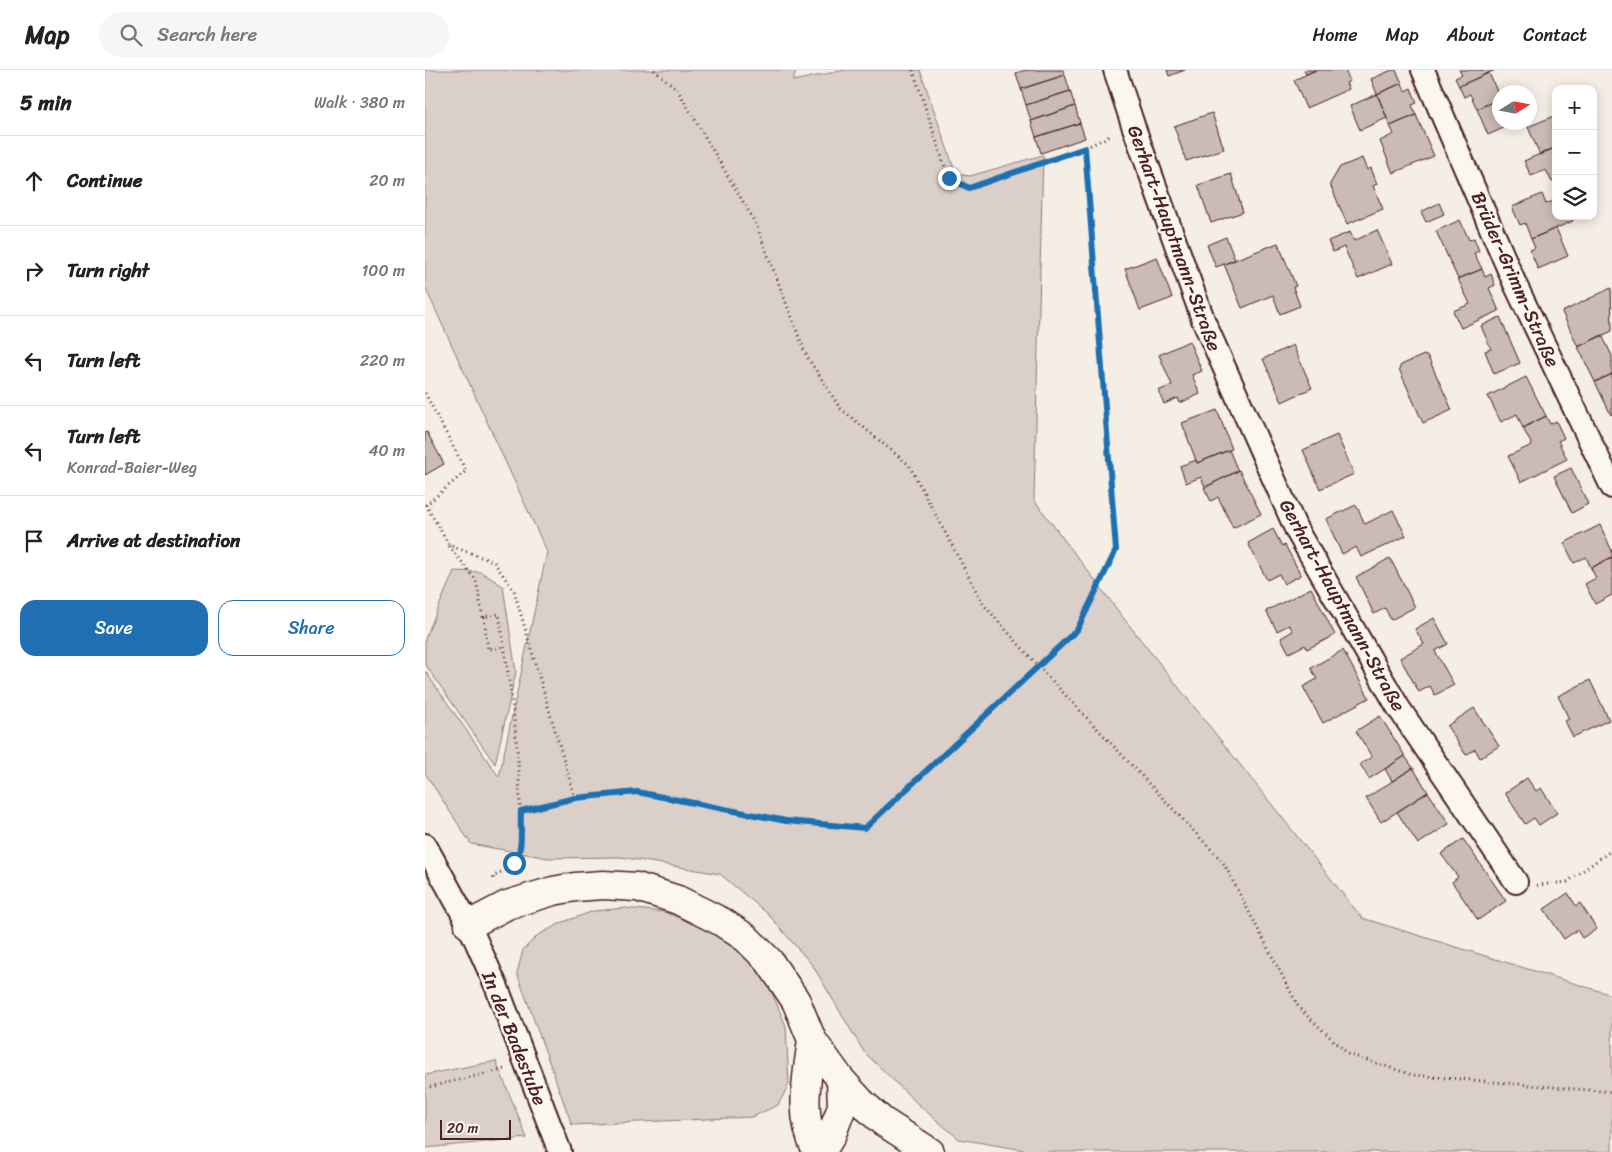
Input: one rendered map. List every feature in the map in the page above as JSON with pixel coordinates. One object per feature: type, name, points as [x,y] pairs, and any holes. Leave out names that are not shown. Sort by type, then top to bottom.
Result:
[{"type":"main road","points":[[469,925],[507,905],[553,891],[603,885],[637,887],[678,900],[722,922],[746,938],[769,961],[796,1001],[812,1040],[841,1080],[882,1121],[930,1152]]},
{"type":"main road","points":[[812,1040],[805,1089],[807,1125],[810,1139],[817,1152]]},
{"type":"main road","points":[[821,1152],[831,1136],[842,1108],[841,1080]]},
{"type":"street","name":"Gerhart-Hauptmann-Straße","points":[[1115,70],[1204,322],[1297,531],[1399,708],[1516,882]]},
{"type":"street","name":"Brüder-Grimm-Straße","points":[[1423,70],[1515,284],[1612,487]]},
{"type":"street","name":"In der Badestube","points":[[425,845],[469,925],[497,988],[560,1152]]},
{"type":"path","points":[[654,70],[677,89],[756,224],[806,355],[840,408],[909,465],[984,605],[1038,666],[1223,862],[1299,1008],[1348,1054],[1413,1075],[1612,1092]]},
{"type":"path","points":[[913,70],[949,178],[969,188],[1085,148],[1133,125]]},
{"type":"path","points":[[521,811],[575,798],[637,792],[786,821],[865,828],[1077,630],[1116,550],[1085,148]]},
{"type":"path","points":[[425,393],[466,471],[426,505],[449,545],[476,580],[488,649],[504,647]]},
{"type":"path","points":[[449,545],[494,562],[514,591],[575,798]]},
{"type":"path","points":[[483,617],[499,614],[518,761],[521,811],[518,858],[514,863],[493,877],[507,905]]},
{"type":"path","points":[[1516,882],[1540,886],[1567,882],[1612,850]]},
{"type":"path","points":[[425,1088],[527,1064]]},
{"type":"shaded area","points":[[425,70],[796,70],[793,81],[845,70],[920,70],[956,174],[970,176],[1043,155],[1034,500],[1125,620],[1362,918],[1612,995],[1612,1152],[1036,1152],[959,1139],[921,1107],[864,1052],[813,966],[768,914],[720,874],[621,857],[548,858],[471,844],[425,773],[425,671],[499,777],[547,552],[425,287]]},
{"type":"shaded area","points":[[454,571],[481,572],[503,586],[516,672],[495,764],[425,664],[425,639]]},
{"type":"shaded area","points":[[625,908],[664,912],[703,927],[736,947],[767,981],[786,1026],[789,1084],[778,1105],[752,1117],[572,1125],[517,973],[523,950],[538,935],[563,922],[594,911]]},
{"type":"shaded area","points":[[496,1061],[527,1138],[425,1148],[425,1075]]},
{"type":"building","points":[[1026,70],[1063,70],[1065,75],[1021,89],[1016,73]]},
{"type":"building","points":[[1167,70],[1185,70],[1169,76]]},
{"type":"building","points":[[1304,70],[1316,70],[1306,74]]},
{"type":"building","points":[[1316,70],[1345,70],[1350,81],[1346,83],[1349,89],[1306,108],[1294,80]]},
{"type":"building","points":[[1396,70],[1402,83],[1377,94],[1371,79]]},
{"type":"building","points":[[1459,70],[1495,70],[1459,86],[1455,78],[1462,75]]},
{"type":"building","points":[[1489,73],[1494,85],[1492,85],[1492,102],[1477,109],[1470,94],[1464,97],[1459,86]]},
{"type":"building","points":[[1065,75],[1070,91],[1026,105],[1021,89]]},
{"type":"building","points":[[1402,83],[1405,91],[1411,88],[1417,103],[1412,105],[1416,115],[1390,126],[1377,94]]},
{"type":"building","points":[[1070,91],[1075,106],[1031,121],[1026,105]]},
{"type":"building","points":[[1377,94],[1387,118],[1360,130],[1350,106]]},
{"type":"building","points":[[1492,102],[1492,130],[1499,130],[1488,135],[1477,109]]},
{"type":"building","points":[[1075,106],[1080,123],[1036,137],[1031,121]]},
{"type":"building","points":[[1212,113],[1224,149],[1186,161],[1174,126]]},
{"type":"building","points":[[1416,115],[1434,156],[1393,173],[1380,141],[1394,134],[1390,126]]},
{"type":"building","points":[[1552,117],[1552,149],[1540,155],[1529,130],[1537,130],[1537,123]]},
{"type":"building","points":[[1080,123],[1085,138],[1041,153],[1036,137]]},
{"type":"building","points":[[1552,149],[1552,182],[1546,170],[1531,176],[1524,161]]},
{"type":"building","points":[[1362,158],[1367,170],[1371,168],[1377,184],[1373,186],[1383,209],[1347,224],[1330,184],[1340,167]]},
{"type":"building","points":[[1231,174],[1243,212],[1211,223],[1198,185]]},
{"type":"building","points":[[1542,194],[1546,204],[1552,202],[1552,220],[1573,221],[1531,239],[1525,223],[1520,225],[1512,207]]},
{"type":"building","points":[[1439,203],[1444,214],[1426,222],[1421,212]]},
{"type":"building","points":[[1460,220],[1469,240],[1474,238],[1479,251],[1474,253],[1482,269],[1458,279],[1436,231]]},
{"type":"building","points":[[1556,228],[1568,256],[1538,269],[1530,250],[1535,248],[1531,239]]},
{"type":"building","points":[[1377,230],[1392,264],[1358,279],[1344,247],[1333,252],[1328,241],[1350,232],[1354,241]]},
{"type":"building","points":[[1226,237],[1235,260],[1216,267],[1207,245]]},
{"type":"building","points":[[1278,243],[1296,286],[1293,287],[1300,306],[1280,314],[1273,295],[1242,308],[1224,264]]},
{"type":"building","points":[[1157,257],[1172,298],[1140,310],[1125,269]]},
{"type":"building","points":[[1482,269],[1485,277],[1491,274],[1495,285],[1489,288],[1499,311],[1461,328],[1453,311],[1470,304],[1458,279]]},
{"type":"building","points":[[1611,288],[1612,331],[1578,347],[1562,312]]},
{"type":"building","points":[[1500,317],[1520,363],[1494,374],[1485,351],[1491,349],[1481,326]]},
{"type":"building","points":[[1602,335],[1612,356],[1612,374],[1595,382],[1578,347]]},
{"type":"building","points":[[1189,341],[1202,371],[1192,375],[1200,394],[1180,403],[1178,398],[1164,404],[1158,391],[1172,385],[1159,355]]},
{"type":"building","points":[[1293,345],[1312,388],[1282,402],[1263,359]]},
{"type":"building","points":[[1424,355],[1428,357],[1452,410],[1423,423],[1399,369],[1401,365]]},
{"type":"building","points":[[1612,374],[1612,414],[1611,415],[1595,382]]},
{"type":"building","points":[[1526,377],[1546,416],[1523,428],[1517,414],[1501,422],[1488,396]]},
{"type":"building","points":[[1217,410],[1232,449],[1197,463],[1182,423]]},
{"type":"building","points":[[1546,416],[1550,424],[1556,421],[1564,438],[1558,441],[1567,459],[1521,482],[1508,456],[1532,445],[1523,428]]},
{"type":"building","points":[[427,432],[444,464],[425,475],[425,433]]},
{"type":"building","points":[[1337,435],[1354,474],[1320,489],[1303,450]]},
{"type":"building","points":[[1229,450],[1238,471],[1205,487],[1201,477],[1186,483],[1180,466],[1196,460],[1197,463]]},
{"type":"building","points":[[1571,468],[1588,504],[1572,513],[1554,476]]},
{"type":"building","points":[[1239,470],[1261,514],[1233,528],[1218,497],[1211,501],[1204,488]]},
{"type":"building","points":[[1356,505],[1365,524],[1393,510],[1406,536],[1361,557],[1356,547],[1342,554],[1326,519]]},
{"type":"building","points":[[1600,525],[1612,551],[1612,557],[1591,568],[1586,557],[1574,563],[1564,543]]},
{"type":"building","points":[[1273,529],[1282,546],[1285,545],[1301,575],[1284,584],[1279,574],[1267,580],[1248,543]]},
{"type":"building","points":[[1612,557],[1612,595],[1595,604],[1585,584],[1596,578],[1591,568]]},
{"type":"building","points":[[1390,558],[1415,607],[1391,620],[1385,608],[1374,614],[1356,577]]},
{"type":"building","points":[[1311,588],[1335,635],[1307,649],[1305,645],[1289,653],[1281,638],[1293,631],[1289,625],[1277,631],[1266,611]]},
{"type":"building","points":[[1434,618],[1448,644],[1435,651],[1454,685],[1435,695],[1430,686],[1419,692],[1400,658],[1424,644],[1415,629]]},
{"type":"building","points":[[1343,650],[1369,698],[1323,723],[1303,687],[1317,679],[1311,668]]},
{"type":"building","points":[[1590,680],[1609,720],[1573,737],[1565,721],[1569,719],[1558,696]]},
{"type":"building","points":[[1474,708],[1499,746],[1480,758],[1475,749],[1466,755],[1447,726]]},
{"type":"building","points":[[1380,716],[1405,756],[1369,779],[1360,764],[1372,757],[1356,731]]},
{"type":"building","points":[[1405,756],[1413,768],[1392,781],[1385,769]]},
{"type":"building","points":[[1413,768],[1428,792],[1381,822],[1366,798]]},
{"type":"building","points":[[1527,778],[1536,791],[1541,788],[1557,813],[1539,825],[1534,818],[1525,824],[1505,793]]},
{"type":"building","points":[[1428,792],[1449,824],[1418,844],[1397,812]]},
{"type":"building","points":[[1463,839],[1506,901],[1478,920],[1452,882],[1458,877],[1441,854]]},
{"type":"building","points":[[1568,893],[1576,906],[1580,903],[1597,929],[1582,938],[1577,930],[1564,939],[1544,909]]},
{"type":"route","points":[[514,863],[518,858],[521,811],[575,798],[637,792],[786,821],[865,828],[1077,630],[1116,550],[1085,148],[969,188],[949,178]]}]
